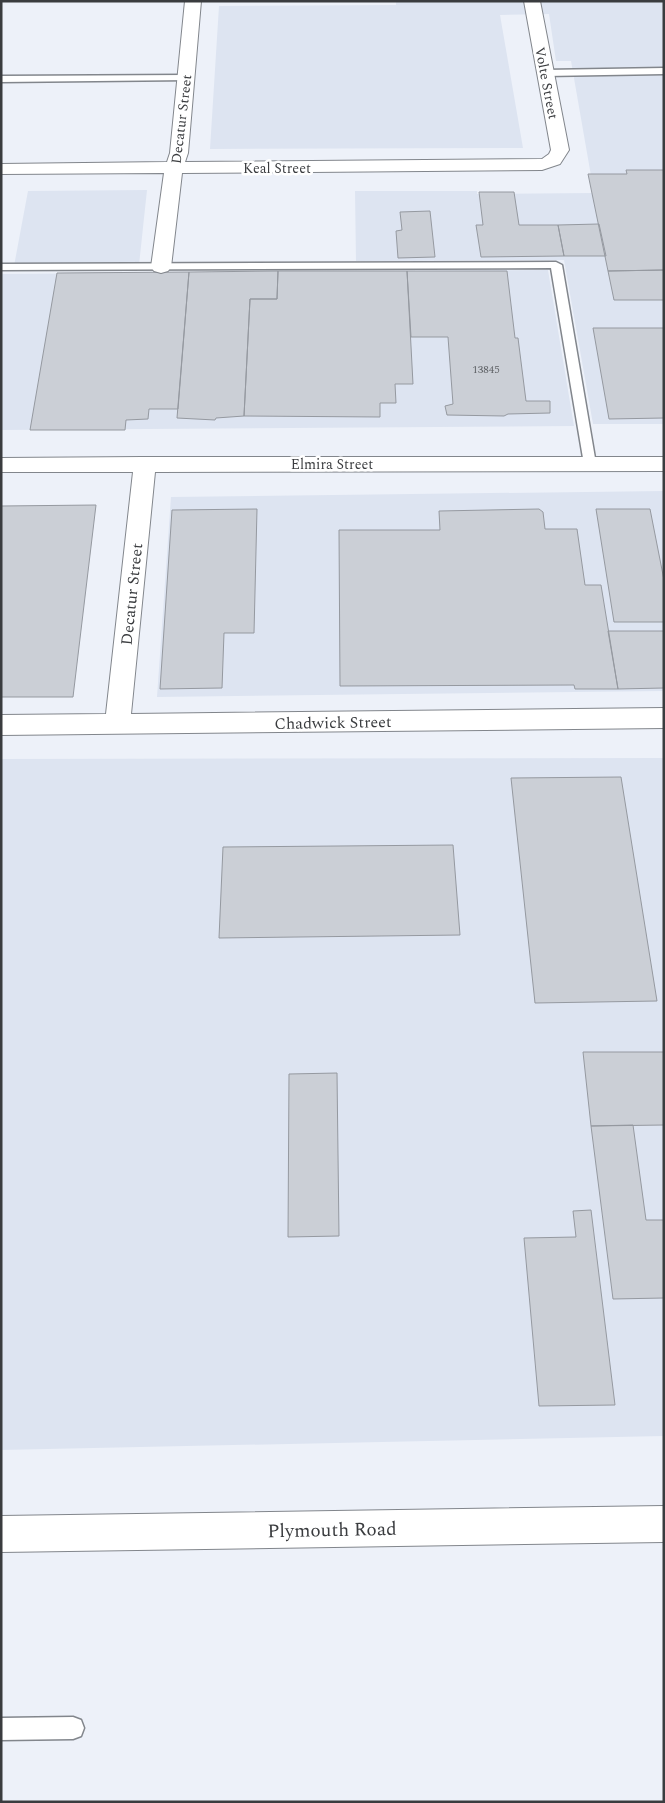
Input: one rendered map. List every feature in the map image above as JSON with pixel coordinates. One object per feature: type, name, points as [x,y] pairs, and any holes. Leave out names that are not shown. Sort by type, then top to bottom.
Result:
[{"type":"street","name":"Decatur Street","points":[[161,267],[171,178],[179,153],[193,1]]},
{"type":"street","name":"Volte Street","points":[[532,1],[560,150],[558,156],[552,162]]},
{"type":"street","name":"Keal Street","points":[[1,169],[530,166],[552,162]]},
{"type":"street","name":"Decatur Street","points":[[117,725],[145,464]]},
{"type":"street","name":"Elmira Street","points":[[1,465],[664,464]]},
{"type":"street","name":"Chadwick Street","points":[[1,725],[664,718]]},
{"type":"street","name":"Plymouth Road","points":[[1,1534],[664,1524]]},
{"type":"lane","points":[[545,73],[664,71]]},
{"type":"lane","points":[[1,79],[186,78]]},
{"type":"lane","points":[[1,267],[556,264],[590,464]]},
{"type":"lane","points":[[1,1729],[73,1728]]},
{"type":"shaded area","points":[[396,1],[664,1],[664,424],[593,424],[564,260],[356,261],[355,191],[477,191],[477,194],[594,193],[571,61],[556,61],[549,14],[500,15],[523,148],[210,149],[219,6],[396,5]]},
{"type":"shaded area","points":[[147,190],[139,265],[14,266],[28,191]]},
{"type":"shaded area","points":[[548,270],[574,426],[1,430],[1,274]]},
{"type":"shaded area","points":[[664,491],[664,691],[157,697],[171,497]]},
{"type":"shaded area","points":[[664,758],[664,1436],[1,1450],[1,759]]},
{"type":"building","points":[[626,170],[664,170],[664,270],[608,271],[588,174],[627,174]]},
{"type":"building","points":[[479,192],[514,192],[519,225],[558,225],[564,256],[481,257],[476,225],[483,225]]},
{"type":"building","points":[[430,211],[435,257],[398,258],[396,231],[402,230],[400,212]]},
{"type":"building","points":[[599,224],[606,256],[564,256],[558,225]]},
{"type":"building","points":[[664,270],[664,300],[614,300],[608,271]]},
{"type":"building","points":[[278,271],[407,271],[413,384],[395,384],[396,403],[380,403],[380,417],[244,416],[250,299],[277,299]]},
{"type":"building","points":[[278,271],[277,299],[250,299],[244,416],[216,418],[215,420],[177,418],[189,272]]},
{"type":"building","points":[[407,271],[507,271],[515,338],[518,338],[526,401],[550,401],[550,413],[508,414],[504,416],[447,415],[445,406],[453,404],[448,337],[411,337]]},
{"type":"building","points":[[189,272],[178,409],[149,409],[148,419],[126,420],[125,430],[30,430],[57,273]]},
{"type":"building","points":[[593,328],[664,328],[664,418],[609,419]]},
{"type":"building","points":[[96,505],[73,697],[1,697],[1,506]]},
{"type":"building","points":[[257,509],[254,633],[224,633],[222,688],[160,689],[172,510]]},
{"type":"building","points":[[539,509],[543,512],[545,529],[577,529],[585,585],[601,585],[618,689],[575,689],[574,685],[340,686],[339,530],[440,530],[439,511]]},
{"type":"building","points":[[596,509],[650,509],[664,580],[664,622],[614,622]]},
{"type":"building","points":[[608,631],[664,631],[664,688],[618,689]]},
{"type":"building","points":[[621,777],[657,1001],[535,1003],[511,778]]},
{"type":"building","points":[[453,845],[460,935],[219,938],[223,847]]},
{"type":"building","points":[[583,1052],[664,1052],[664,1125],[591,1126]]},
{"type":"building","points":[[337,1073],[339,1236],[288,1237],[289,1074]]},
{"type":"building","points":[[633,1125],[646,1220],[664,1220],[664,1298],[613,1299],[591,1126]]},
{"type":"building","points":[[591,1210],[615,1405],[539,1406],[524,1238],[576,1237],[573,1211]]}]
